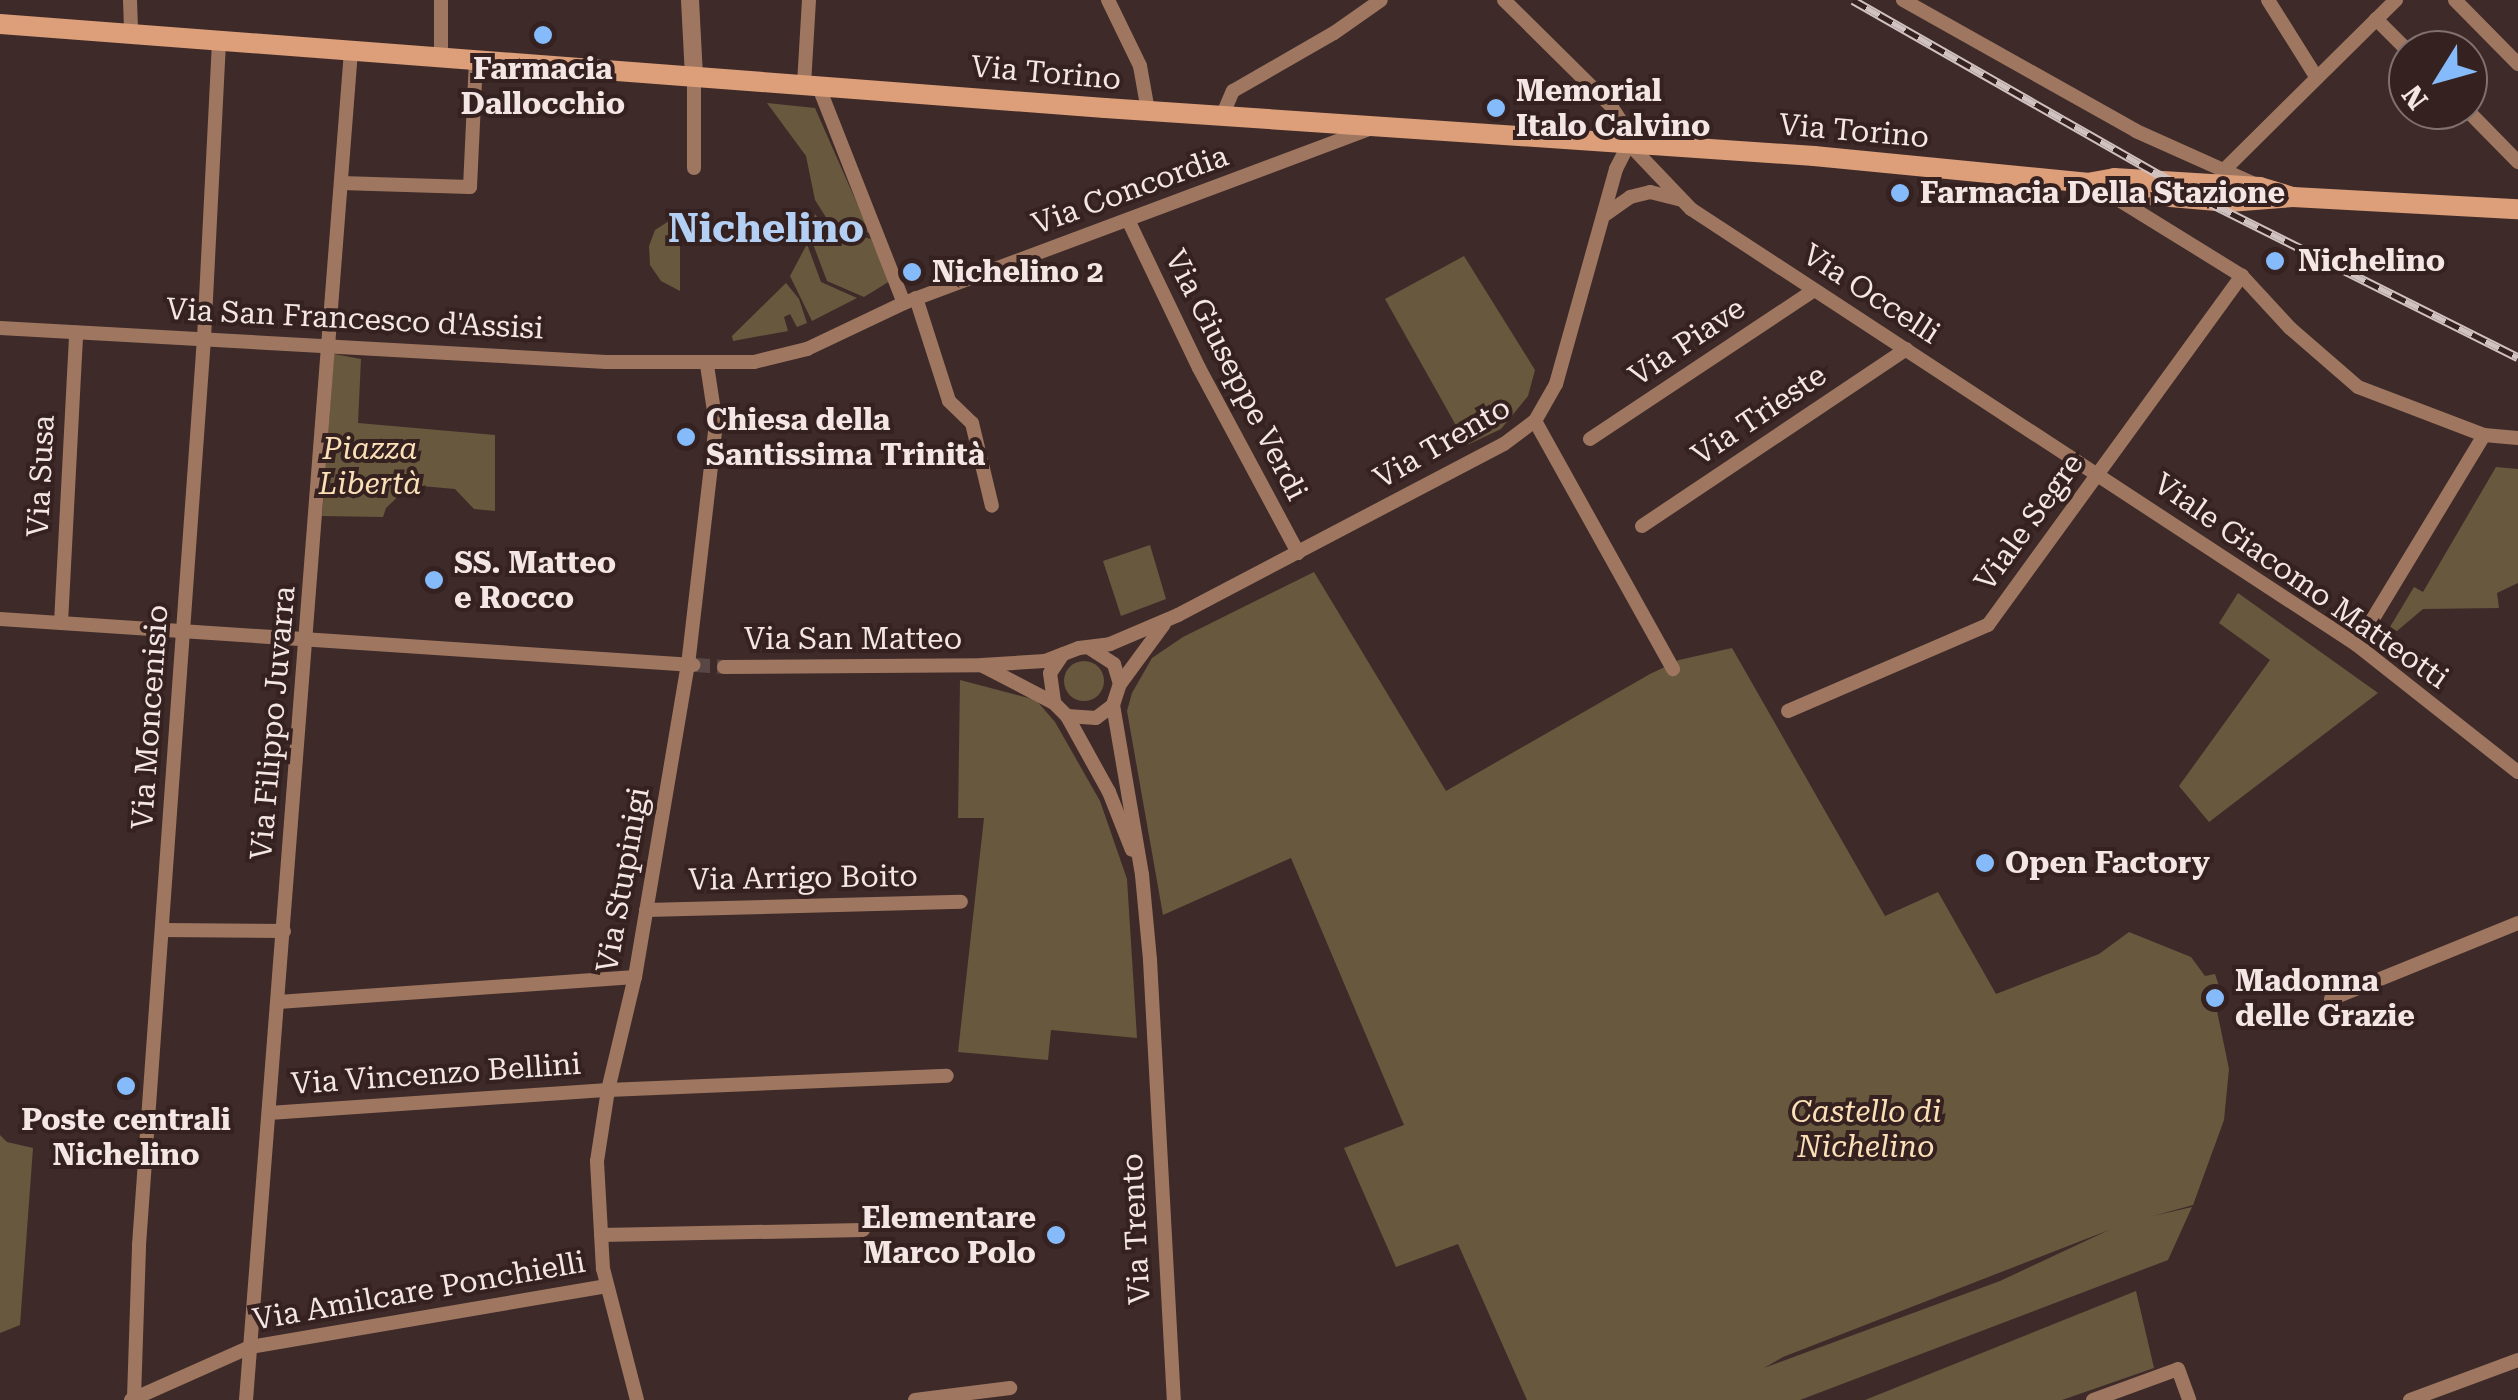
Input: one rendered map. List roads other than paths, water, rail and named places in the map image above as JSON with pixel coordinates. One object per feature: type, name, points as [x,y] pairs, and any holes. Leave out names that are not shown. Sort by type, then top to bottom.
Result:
[{"type":"main road","name":"Via Torino","points":[[0,24],[1296,122],[1629,143],[2087,182],[2219,176],[2293,198]]},
{"type":"main road","name":"Via Torino","points":[[2087,182],[2112,192],[2228,202],[2293,198],[2518,209]]},
{"type":"street","points":[[130,0],[131,32]]},
{"type":"street","points":[[441,0],[441,57]]},
{"type":"street","points":[[690,0],[694,168]]},
{"type":"street","points":[[809,0],[811,84],[910,300],[949,401],[972,423],[992,506]]},
{"type":"street","points":[[1108,0],[1140,66],[1148,111]]},
{"type":"street","points":[[1223,114],[1233,91],[1334,33],[1381,0]]},
{"type":"street","name":"Via Occelli","points":[[1504,0],[1610,106],[1626,130],[1629,143],[1683,201],[2099,474]]},
{"type":"street","points":[[1904,0],[2219,176],[2396,0]]},
{"type":"street","points":[[2268,0],[2317,78]]},
{"type":"street","points":[[2455,0],[2518,64]]},
{"type":"street","points":[[2376,19],[2388,31]]},
{"type":"street","name":"Via Moncenisio","points":[[132,1399],[137,1275],[204,338],[219,40]]},
{"type":"street","name":"Via Filippo Juvarra","points":[[246,1400],[351,50]]},
{"type":"street","points":[[341,183],[470,187],[476,60]]},
{"type":"street","points":[[1296,122],[1303,154]]},
{"type":"street","name":"Via Concordia","points":[[707,365],[754,362],[807,349],[910,300],[1129,222],[1375,127]]},
{"type":"street","points":[[2487,130],[2518,162]]},
{"type":"street","name":"Via Trento","points":[[1088,648],[1110,644],[1167,621],[1504,444],[1536,421],[1556,384],[1616,169],[1629,143]]},
{"type":"street","points":[[2087,182],[2242,276],[2290,328],[2358,387],[2484,436],[2518,438]]},
{"type":"street","points":[[1606,214],[1630,197],[1650,192],[1683,201]]},
{"type":"street","name":"Via Giuseppe Verdi","points":[[1129,222],[1199,368],[1298,553]]},
{"type":"street","name":"Viale Segre","points":[[1788,711],[1988,626],[2242,276]]},
{"type":"street","name":"Via Piave","points":[[1590,439],[1814,290]]},
{"type":"street","name":"Via San Francesco d'Assisi","points":[[0,328],[707,365]]},
{"type":"street","name":"Via Susa","points":[[61,623],[76,332]]},
{"type":"street","name":"Via Trieste","points":[[1642,526],[1906,349]]},
{"type":"street","name":"Via Stupinigi","points":[[637,1400],[607,1286],[597,1161],[692,665],[716,424],[707,365]]},
{"type":"street","points":[[1536,421],[1673,668]]},
{"type":"street","points":[[2358,646],[2484,436]]},
{"type":"street","name":"Viale Giacomo Matteotti","points":[[2099,474],[2358,646],[2518,772]]},
{"type":"street","points":[[0,619],[692,665]]},
{"type":"street","name":"Via Trento","points":[[1120,684],[1167,621]]},
{"type":"street","points":[[1088,648],[1114,664],[1120,684],[1113,705],[1096,718],[1067,716],[1054,703],[1050,673],[1063,654],[1088,648]]},
{"type":"street","name":"Via San Matteo","points":[[724,667],[982,665],[1046,660],[1063,654]]},
{"type":"street","name":"Via San Matteo","points":[[982,665],[1054,703]]},
{"type":"street","name":"Via Trento","points":[[1113,705],[1142,875],[1174,1400]]},
{"type":"street","name":"Via Trento","points":[[1067,716],[1109,792],[1142,875]]},
{"type":"street","name":"Via Arrigo Boito","points":[[646,910],[961,902]]},
{"type":"street","points":[[2331,999],[2518,924]]},
{"type":"street","points":[[162,930],[284,931]]},
{"type":"street","points":[[278,1002],[635,977]]},
{"type":"street","name":"Via Vincenzo Bellini","points":[[269,1113],[608,1090],[947,1076]]},
{"type":"street","points":[[601,1235],[863,1230]]},
{"type":"street","name":"Via Amilcare Ponchielli","points":[[132,1399],[250,1347],[607,1286]]},
{"type":"street","points":[[2410,1400],[2518,1360]]},
{"type":"street","points":[[2093,1400],[2178,1369],[2189,1400]]},
{"type":"street","points":[[915,1400],[1010,1388]]},
{"type":"tunnel","points":[[696,665],[724,667]]},
{"type":"railway","points":[[1853,0],[2204,200],[2518,357]]},
{"type":"place","name":"Farmacia Dallocchio","points":[[543,35]]},
{"type":"place","name":"Memorial Italo Calvino","points":[[1496,108]]},
{"type":"place","name":"Farmacia Della Stazione","points":[[1900,193]]},
{"type":"place","name":"Nichelino","points":[[2275,261]]},
{"type":"place","name":"Nichelino 2","points":[[912,272]]},
{"type":"place","name":"Chiesa della Santissima Trinità","points":[[686,437]]},
{"type":"place","name":"SS. Matteo e Rocco","points":[[434,580]]},
{"type":"place","name":"Open Factory","points":[[1985,863]]},
{"type":"place","name":"Madonna delle Grazie","points":[[2215,998]]},
{"type":"place","name":"Poste centrali Nichelino","points":[[126,1086]]},
{"type":"place","name":"Elementare Marco Polo","points":[[1056,1235]]},
{"type":"district","name":"Nichelino","points":[[766,229]]},
{"type":"park label","name":"Piazza Libertà","points":[[370,466]]},
{"type":"park label","name":"Castello di Nichelino","points":[[1866,1129]]}]
